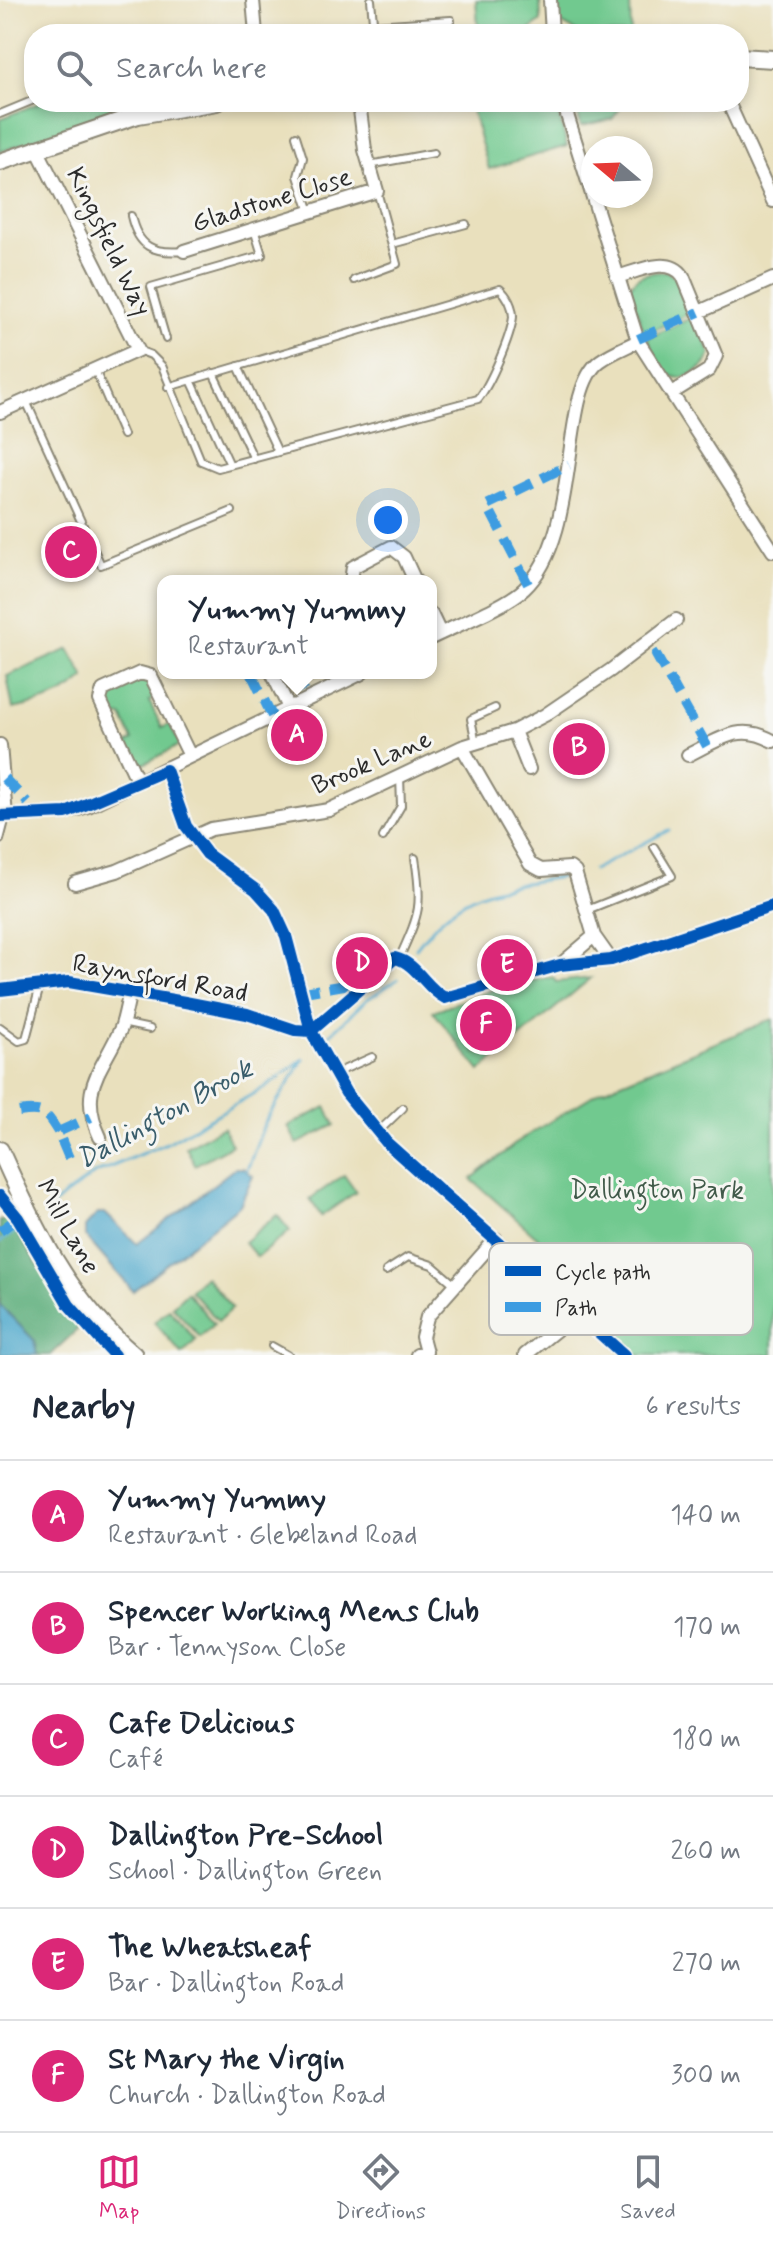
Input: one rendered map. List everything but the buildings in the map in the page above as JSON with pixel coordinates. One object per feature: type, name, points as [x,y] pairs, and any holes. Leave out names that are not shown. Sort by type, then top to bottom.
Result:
[{"type":"street","points":[[253,0],[255,24]]},
{"type":"street","points":[[550,0],[551,24]]},
{"type":"street","points":[[749,58],[773,59]]},
{"type":"street","points":[[0,162],[36,147],[156,112]]},
{"type":"street","name":"Gladstone Close","points":[[184,251],[377,191],[369,165],[361,112]]},
{"type":"street","points":[[566,112],[638,341],[773,551]]},
{"type":"street","points":[[733,112],[773,201]]},
{"type":"street","name":"Kingsfield Way","points":[[0,412],[138,350],[36,147]]},
{"type":"street","points":[[617,277],[658,266],[673,266],[683,276],[714,344],[715,361],[709,370],[672,393]]},
{"type":"street","points":[[699,312],[773,279]]},
{"type":"street","points":[[437,635],[522,591],[546,563],[563,507],[581,390],[598,362],[638,341]]},
{"type":"street","points":[[352,575],[353,567],[391,547],[404,557],[412,575]]},
{"type":"street","points":[[462,747],[514,731],[611,670],[676,620]]},
{"type":"street","points":[[138,782],[100,700],[103,690],[140,673],[151,676],[190,756]]},
{"type":"street","points":[[275,679],[289,708]]},
{"type":"street","points":[[0,745],[3,816],[66,813],[166,770],[349,679]]},
{"type":"street","points":[[514,731],[529,769]]},
{"type":"street","points":[[688,755],[736,733],[749,731],[773,741]]},
{"type":"street","name":"Brook Lane","points":[[75,883],[117,871],[228,825],[329,810],[462,747],[530,864],[541,870],[572,870],[594,936],[611,960]]},
{"type":"street","points":[[166,770],[186,826],[215,862],[246,882],[274,910],[286,936],[311,1031],[334,1074],[378,1132],[500,1243]]},
{"type":"street","points":[[311,1031],[395,958],[402,960],[435,993],[445,998],[560,965],[611,960],[773,906]]},
{"type":"street","points":[[560,965],[594,936]]},
{"type":"street","name":"Raynsford Road","points":[[0,990],[69,982],[311,1031]]},
{"type":"street","points":[[100,1137],[91,1117],[90,1086],[122,1023],[130,992]]},
{"type":"street","name":"Mill Lane","points":[[0,1150],[66,1283],[134,1355]]},
{"type":"street","points":[[493,1243],[496,1239]]},
{"type":"street","points":[[417,1355],[426,1352],[422,1337],[427,1317],[489,1247]]},
{"type":"street","points":[[525,1355],[550,1335]]},
{"type":"street","points":[[602,1335],[624,1355]]},
{"type":"lane","points":[[371,0],[373,24]]},
{"type":"lane","points":[[389,24],[451,20]]},
{"type":"lane","points":[[0,114],[24,104]]},
{"type":"lane","points":[[296,136],[303,158],[298,176],[310,212]]},
{"type":"lane","points":[[369,165],[434,153]]},
{"type":"lane","points":[[354,280],[395,267],[397,261],[377,191]]},
{"type":"lane","points":[[131,216],[138,236],[149,249],[162,253],[184,251]]},
{"type":"lane","points":[[392,244],[466,224]]},
{"type":"lane","points":[[166,339],[151,287],[262,255],[254,229]]},
{"type":"lane","points":[[138,350],[157,359],[168,387],[201,461],[218,468],[478,399],[487,388],[513,316],[508,295],[500,289],[168,387]]},
{"type":"lane","points":[[238,366],[278,452]]},
{"type":"lane","points":[[95,370],[123,435]]},
{"type":"lane","points":[[213,373],[254,459]]},
{"type":"lane","points":[[191,380],[230,465]]},
{"type":"lane","points":[[26,401],[101,565],[232,511]]},
{"type":"lane","points":[[476,743],[471,719],[495,708]]},
{"type":"lane","points":[[383,837],[401,806],[400,776]]},
{"type":"lane","points":[[0,840],[3,816]]},
{"type":"lane","points":[[587,910],[672,876],[654,847]]},
{"type":"lane","points":[[402,960],[421,897],[415,858]]},
{"type":"lane","points":[[0,1027],[19,1041],[26,1039],[40,986]]},
{"type":"lane","points":[[122,1023],[150,1029]]},
{"type":"lane","points":[[334,1074],[372,1057]]},
{"type":"lane","points":[[378,1132],[403,1108]]},
{"type":"lane","points":[[386,1271],[408,1257],[420,1259],[457,1286]]},
{"type":"lane","points":[[272,1346],[288,1355]]},
{"type":"green space","points":[[476,0],[540,0],[541,21],[537,24],[478,24]]},
{"type":"green space","points":[[558,0],[630,0],[631,24],[563,24],[557,21]]},
{"type":"green space","points":[[24,109],[24,112],[114,112],[0,152],[0,119]]},
{"type":"green space","points":[[472,112],[554,112],[559,116],[567,146],[489,169]]},
{"type":"green space","points":[[578,112],[617,112],[612,119],[581,126]]},
{"type":"green space","points":[[666,271],[678,279],[693,312],[645,334],[629,289],[640,276]]},
{"type":"green space","points":[[695,316],[711,354],[697,371],[676,378],[664,370],[647,338]]},
{"type":"green space","points":[[69,649],[85,678],[60,695],[13,709],[7,676]]},
{"type":"green space","points":[[139,678],[150,683],[156,697],[149,701],[162,728],[170,724],[180,745],[138,767],[126,744],[133,740],[122,716],[114,718],[105,699],[107,693]]},
{"type":"green space","points":[[553,977],[556,982],[591,978],[480,1071],[433,1011],[473,997],[477,1002],[469,1044],[477,1045],[476,1053],[489,1055],[490,1046],[498,1047],[504,1032],[500,1031],[501,1020],[495,1019],[497,1001],[480,1002],[476,996],[506,985]]},
{"type":"green space","name":"Dallington Park","points":[[773,1019],[773,1355],[636,1355],[614,1335],[753,1335],[753,1243],[544,1243],[471,1179],[523,1138],[600,1091]]},
{"type":"green space","points":[[326,1107],[335,1125],[297,1144],[288,1126]]},
{"type":"green space","points":[[223,1127],[232,1145],[195,1165],[186,1147]]},
{"type":"green space","points":[[344,1175],[356,1192],[321,1216],[310,1199]]},
{"type":"green space","points":[[277,1215],[290,1231],[257,1257],[244,1242]]},
{"type":"green space","points":[[8,1219],[79,1328],[50,1355],[37,1355],[34,1340],[0,1305],[0,1221]]},
{"type":"green space","points":[[205,1276],[232,1308],[218,1321],[190,1290]]},
{"type":"green space","points":[[187,1292],[214,1324],[200,1337],[172,1306]]},
{"type":"green space","points":[[169,1309],[196,1340],[182,1354],[154,1322]]},
{"type":"water","points":[[235,1168],[243,1168],[253,1176],[240,1205],[133,1291],[85,1236],[85,1227],[98,1213],[105,1213],[137,1244]]},
{"type":"water","points":[[0,1305],[34,1340],[37,1355],[0,1355]]},
{"type":"waterway","name":"Dallington Brook","points":[[593,870],[669,830]]},
{"type":"waterway","name":"Dallington Brook","points":[[416,948],[448,913],[479,894],[561,877]]},
{"type":"waterway","name":"Dallington Brook","points":[[326,1038],[366,1000],[398,979]]},
{"type":"waterway","name":"Dallington Brook","points":[[47,1209],[94,1174],[169,1142],[267,1086],[304,1059]]},
{"type":"waterway","points":[[247,1170],[265,1122],[303,1060]]},
{"type":"waterway","name":"Dallington Brook","points":[[0,1242],[15,1232]]},
{"type":"marked path","points":[[638,339],[699,312]]},
{"type":"marked path","points":[[528,584],[487,505],[569,465]]},
{"type":"marked path","points":[[659,653],[656,655],[707,746]]},
{"type":"marked path","points":[[254,679],[272,716]]},
{"type":"marked path","points":[[298,679],[307,699]]},
{"type":"marked path","points":[[4,778],[28,803]]},
{"type":"marked path","points":[[299,993],[350,984],[361,989]]},
{"type":"marked path","points":[[19,1112],[43,1113],[58,1132]]},
{"type":"marked path","points":[[69,1158],[58,1132],[91,1117]]},
{"type":"marked path","points":[[0,1231],[24,1213]]},
{"type":"cycle path","points":[[0,816],[66,813],[166,770],[186,826],[207,854],[256,890],[274,910],[286,936],[311,1031],[346,1093],[387,1143],[499,1243]]},
{"type":"cycle path","points":[[311,1031],[395,958],[409,965],[445,998],[560,965],[611,960],[773,906]]},
{"type":"cycle path","points":[[0,990],[69,982],[247,1014],[295,1030],[311,1031]]},
{"type":"cycle path","points":[[0,1196],[18,1218],[69,1305],[114,1355]]},
{"type":"cycle path","points":[[602,1335],[624,1355]]},
{"type":"place","name":"Cafe Delicious","points":[[71,552]]},
{"type":"place","name":"Yummy Yummy","points":[[297,735]]},
{"type":"place","name":"Spencer Working Mens Club","points":[[579,749]]},
{"type":"place","name":"Dallington Pre-School","points":[[362,963]]},
{"type":"place","name":"The Wheatsheaf","points":[[507,965]]},
{"type":"place","name":"St Mary the Virgin","points":[[486,1025]]}]
